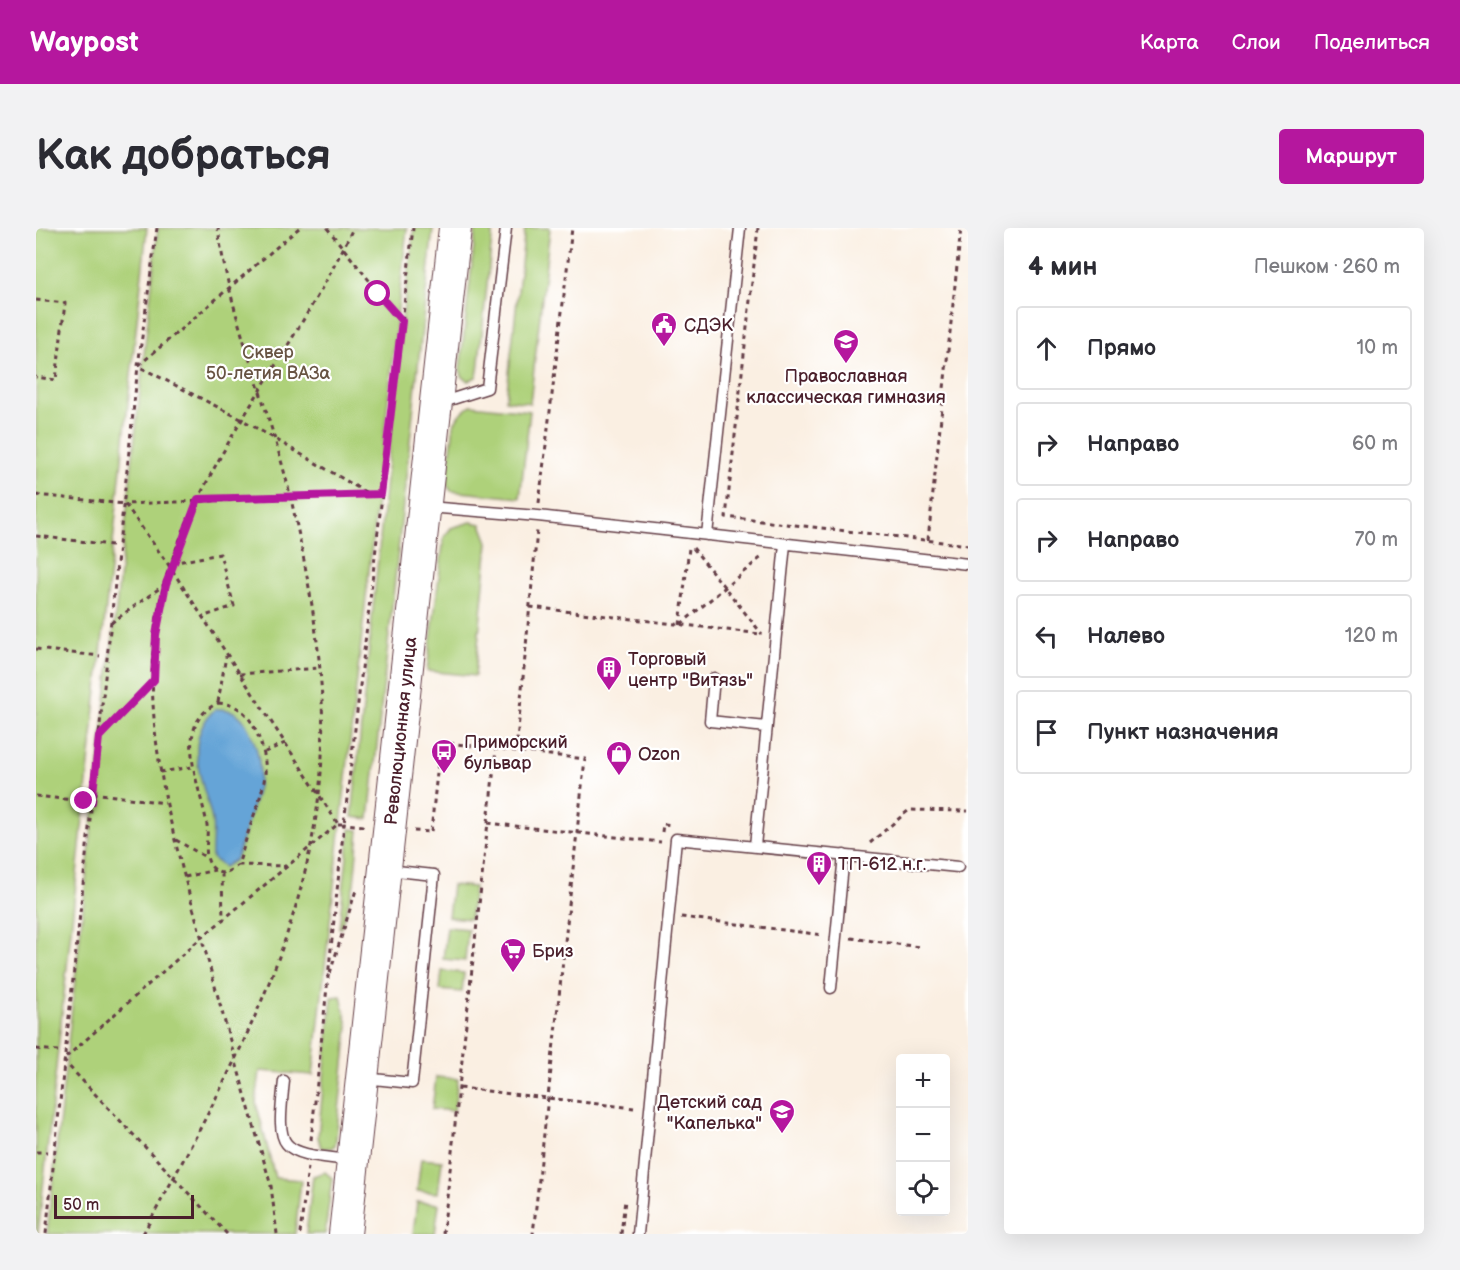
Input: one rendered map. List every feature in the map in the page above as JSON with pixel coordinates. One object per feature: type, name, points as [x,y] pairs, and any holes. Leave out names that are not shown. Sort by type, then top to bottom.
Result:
[{"type":"main road","name":"Революционная улица","points":[[345,1234],[355,1160],[455,228]]},
{"type":"lane","points":[[437,404],[487,388],[506,228]]},
{"type":"lane","points":[[707,535],[740,228]]},
{"type":"lane","points":[[424,507],[538,516],[968,564]]},
{"type":"lane","points":[[755,846],[785,544]]},
{"type":"lane","points":[[714,678],[710,721],[766,727]]},
{"type":"lane","points":[[638,1234],[676,839],[958,867]]},
{"type":"lane","points":[[831,988],[844,855]]},
{"type":"lane","points":[[363,1078],[412,1083],[434,874],[386,869]]},
{"type":"lane","points":[[284,1081],[279,1123],[282,1137],[290,1148],[310,1155],[355,1160]]},
{"type":"path","points":[[46,1234],[138,366],[157,228]]},
{"type":"path","points":[[143,1234],[236,1060],[272,977],[310,847],[322,759],[320,668],[311,591],[276,439],[229,288],[218,228]]},
{"type":"path","points":[[138,366],[299,228]]},
{"type":"path","points":[[327,228],[342,250],[402,321]]},
{"type":"path","points":[[278,1234],[271,1186],[165,802],[155,726],[156,635],[171,565],[198,499],[241,419],[353,228]]},
{"type":"path","points":[[300,1234],[412,228]]},
{"type":"path","points":[[516,751],[538,516],[572,228]]},
{"type":"path","points":[[758,228],[726,518],[968,545]]},
{"type":"path","points":[[928,540],[961,228]]},
{"type":"path","points":[[36,300],[65,303],[56,380],[36,377]]},
{"type":"path","points":[[138,366],[241,419],[368,494]]},
{"type":"path","points":[[36,495],[124,504],[198,499],[381,494]]},
{"type":"path","points":[[124,504],[171,565],[202,617],[338,824]]},
{"type":"path","points":[[36,536],[112,545]]},
{"type":"path","points":[[680,625],[690,544],[762,634]]},
{"type":"path","points":[[680,625],[767,553]]},
{"type":"path","points":[[171,565],[220,554],[234,606],[202,617]]},
{"type":"path","points":[[111,623],[166,584]]},
{"type":"path","points":[[530,607],[769,635]]},
{"type":"path","points":[[36,649],[100,656]]},
{"type":"path","points":[[218,703],[227,654]]},
{"type":"path","points":[[240,674],[320,668]]},
{"type":"path","points":[[99,737],[154,680]]},
{"type":"path","points":[[207,858],[207,827],[192,767],[194,732],[208,708],[218,703],[233,704],[248,716],[264,753],[264,788],[238,865]]},
{"type":"path","points":[[409,830],[430,832],[440,742],[585,759],[533,1234]]},
{"type":"path","points":[[264,753],[285,743]]},
{"type":"path","points":[[443,1234],[496,748]]},
{"type":"path","points":[[160,772],[192,767]]},
{"type":"path","points":[[93,794],[165,802]]},
{"type":"path","points":[[36,796],[92,802]]},
{"type":"path","points":[[870,843],[909,810],[968,811]]},
{"type":"path","points":[[488,823],[662,842]]},
{"type":"path","points":[[63,1060],[201,938],[338,824],[370,826]]},
{"type":"path","points":[[175,839],[207,858],[215,870],[222,873],[238,865],[288,866]]},
{"type":"path","points":[[185,877],[215,870]]},
{"type":"path","points":[[222,873],[224,920]]},
{"type":"path","points":[[328,982],[357,885]]},
{"type":"path","points":[[668,916],[920,947]]},
{"type":"path","points":[[36,1049],[58,1051]]},
{"type":"path","points":[[63,1060],[227,1234]]},
{"type":"path","points":[[459,1088],[634,1108]]},
{"type":"path","points":[[36,1152],[46,1152]]},
{"type":"green space","points":[[36,228],[147,228],[38,1234],[36,1234]]},
{"type":"green space","name":"Сквер 50-летия ВАЗа","points":[[158,228],[407,228],[313,1075],[260,1071],[256,1102],[275,1178],[301,1180],[295,1234],[47,1234]]},
{"type":"green space","points":[[414,228],[433,228],[369,819],[352,817],[402,321]]},
{"type":"green space","points":[[476,228],[493,228],[478,371],[476,377],[468,381],[462,376],[460,369]]},
{"type":"green space","points":[[525,228],[550,228],[530,403],[506,400]]},
{"type":"green space","points":[[471,405],[530,411],[520,498],[451,491],[447,485],[454,424],[459,415]]},
{"type":"green space","points":[[471,522],[481,524],[488,542],[475,676],[427,671],[444,537],[451,528]]},
{"type":"green space","points":[[350,829],[359,830],[354,884],[341,928],[339,928]]},
{"type":"green space","points":[[452,885],[474,887],[470,919],[448,917]]},
{"type":"green space","points":[[447,927],[468,929],[465,961],[443,959]]},
{"type":"green space","points":[[442,971],[464,973],[462,992],[440,990]]},
{"type":"green space","points":[[341,996],[348,1026],[336,1139],[335,1145],[331,1148],[321,1148],[318,1137],[332,997]]},
{"type":"green space","points":[[436,1077],[458,1079],[454,1111],[432,1109]]},
{"type":"green space","points":[[421,1159],[442,1161],[438,1193],[417,1191]]},
{"type":"green space","points":[[325,1172],[332,1178],[325,1234],[306,1234],[313,1176]]},
{"type":"green space","points":[[417,1202],[439,1204],[435,1234],[413,1234]]},
{"type":"water","points":[[215,709],[226,709],[239,715],[256,745],[259,761],[257,790],[239,851],[235,860],[224,867],[212,858],[212,820],[200,777],[197,749],[199,735]]},
{"type":"place","name":"СДЭК","points":[[664,348]]},
{"type":"place","name":"Православная классическая гимназия","points":[[846,365]]},
{"type":"place","name":"Торговый центр \"Витязь\"","points":[[609,692]]},
{"type":"place","name":"Приморский бульвар","points":[[444,775]]},
{"type":"place","name":"Ozon","points":[[619,777]]},
{"type":"place","name":"ТП-612 н.г.","points":[[819,887]]},
{"type":"place","name":"Бриз","points":[[513,974]]},
{"type":"place","name":"Детский сад \"Капелька\"","points":[[782,1135]]},
{"type":"route","points":[[84,801],[92,802],[99,737],[154,680],[160,608],[170,567],[198,499],[381,494],[402,321],[378,294]]}]
